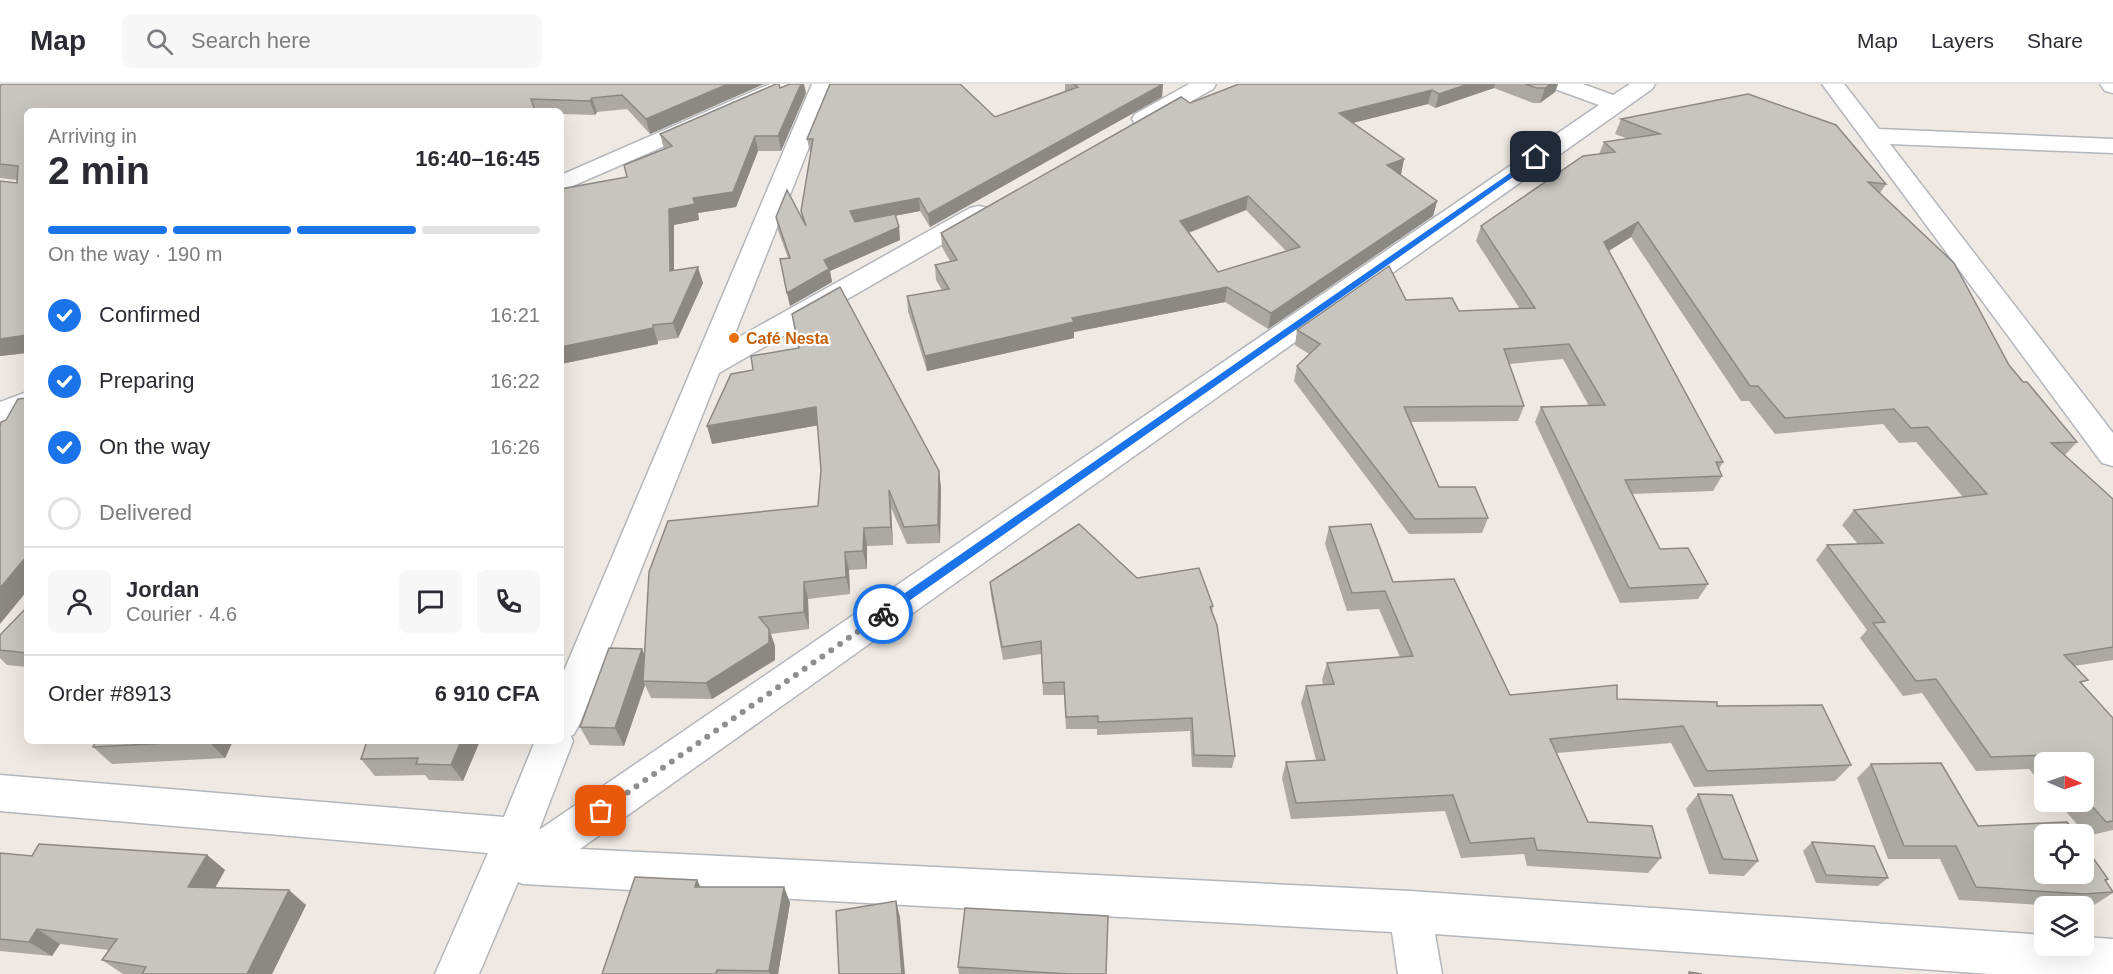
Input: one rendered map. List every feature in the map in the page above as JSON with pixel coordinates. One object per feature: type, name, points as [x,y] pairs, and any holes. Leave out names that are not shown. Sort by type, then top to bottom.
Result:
[{"type":"street","points":[[564,183],[788,84]]},
{"type":"street","points":[[564,716],[824,84]]},
{"type":"street","points":[[1122,131],[1205,84]]},
{"type":"street","points":[[1563,84],[1614,103]]},
{"type":"street","points":[[520,851],[1644,84]]},
{"type":"street","points":[[1833,84],[2113,455]]},
{"type":"street","points":[[1873,136],[2113,146]]},
{"type":"street","points":[[706,368],[997,202]]},
{"type":"street","points":[[0,414],[24,403]]},
{"type":"street","points":[[458,974],[520,851],[553,744]]},
{"type":"street","points":[[0,794],[520,851],[1410,912],[1898,960],[2113,962]]},
{"type":"street","points":[[1410,912],[1420,974]]},
{"type":"building","points":[[2,84],[728,84],[646,119],[622,95],[592,98],[590,101],[531,99],[534,108],[24,108],[24,335],[0,339],[0,181],[17,183],[18,166],[0,164],[0,86]]},
{"type":"building","points":[[776,84],[779,84],[780,88],[790,84],[801,84],[778,136],[755,136],[733,192],[693,198],[695,204],[669,209],[670,271],[698,267],[673,323],[653,325],[653,328],[564,346],[564,188],[627,177],[624,165],[672,146],[660,134]]},
{"type":"building","points":[[830,84],[960,84],[995,117],[1078,87],[1073,84],[1163,84],[928,214],[919,198],[850,211],[855,222],[895,214],[899,227],[824,260],[829,269],[787,293],[780,259],[790,258],[776,217],[787,190],[806,226],[801,211],[813,139],[807,139]]},
{"type":"building","points":[[1239,84],[1468,84],[1439,94],[1432,90],[1339,113],[1404,159],[1387,165],[1437,201],[1271,313],[1227,287],[1072,318],[1074,322],[925,356],[907,296],[949,289],[935,265],[957,260],[941,233],[1181,97],[1190,103]],"holes":[[[1248,196],[1300,247],[1218,272],[1180,221]]]},
{"type":"building","points":[[1525,84],[1551,84],[1545,88],[1537,88]]},
{"type":"building","points":[[1748,94],[1836,125],[1886,184],[1868,182],[1954,263],[2009,365],[2023,382],[2027,382],[2077,442],[2051,443],[2113,499],[2113,647],[2064,655],[2088,680],[2080,682],[2113,718],[2113,821],[2106,822],[2094,808],[2094,752],[2034,752],[2034,755],[1991,757],[1936,679],[1916,681],[1873,623],[1885,622],[1827,545],[1883,543],[1854,510],[1987,494],[1928,427],[1911,428],[1894,409],[1785,418],[1758,386],[1750,386],[1638,222],[1604,242],[1723,462],[1716,462],[1722,476],[1625,480],[1660,549],[1688,548],[1708,584],[1629,588],[1541,407],[1605,405],[1569,344],[1504,349],[1524,406],[1404,407],[1439,487],[1475,487],[1488,518],[1415,519],[1297,366],[1320,344],[1297,330],[1389,266],[1406,300],[1452,298],[1459,311],[1535,308],[1481,226],[1583,156],[1615,152],[1604,142],[1660,134],[1621,119]]},
{"type":"building","points":[[840,287],[939,471],[938,525],[904,527],[889,490],[891,527],[864,528],[863,551],[845,552],[846,577],[804,582],[804,612],[759,617],[769,629],[769,643],[706,683],[643,681],[649,572],[668,521],[818,506],[821,470],[816,407],[707,426],[731,374],[753,370],[751,356],[799,348],[792,314]]},
{"type":"building","points":[[24,398],[24,560],[0,588],[0,426],[18,399]]},
{"type":"building","points":[[1079,524],[1137,578],[1199,568],[1213,606],[1210,607],[1217,625],[1235,756],[1194,755],[1192,718],[1098,722],[1098,716],[1066,717],[1064,682],[1043,683],[1041,641],[1002,647],[990,582]]},
{"type":"building","points":[[1371,524],[1393,582],[1454,579],[1510,695],[1617,685],[1617,699],[1717,702],[1717,706],[1822,705],[1851,765],[1707,771],[1683,726],[1550,739],[1588,822],[1652,826],[1661,858],[1537,850],[1534,838],[1470,843],[1453,795],[1296,803],[1286,762],[1325,760],[1306,686],[1334,684],[1327,663],[1413,656],[1385,591],[1352,593],[1329,527]]},
{"type":"building","points":[[24,610],[24,653],[0,650],[0,635]]},
{"type":"building","points":[[609,648],[642,649],[615,728],[580,727]]},
{"type":"building","points":[[94,744],[150,744],[93,747]]},
{"type":"building","points":[[366,744],[460,744],[451,765],[416,764],[418,758],[361,759]]},
{"type":"building","points":[[1941,763],[1978,826],[2067,822],[2068,824],[2034,824],[2034,884],[2094,884],[2094,859],[2108,879],[2105,880],[2113,892],[2084,894],[1976,887],[1956,846],[1904,846],[1871,764]]},
{"type":"building","points":[[1698,794],[1732,795],[1758,861],[1723,859]]},
{"type":"building","points":[[1812,842],[1874,846],[1888,878],[1826,875]]},
{"type":"building","points":[[39,844],[207,855],[188,887],[289,890],[247,974],[142,974],[146,967],[102,960],[117,939],[37,929],[29,942],[0,939],[0,853],[32,856]]},
{"type":"building","points":[[635,877],[697,880],[695,887],[784,887],[769,971],[717,970],[716,974],[602,974]]},
{"type":"building","points":[[896,901],[902,974],[839,974],[836,911]]},
{"type":"building","points":[[965,908],[1108,916],[1106,974],[958,967]]},
{"type":"way so far","points":[[601,811],[883,614]]},
{"type":"place","name":"Café Nesta","points":[[734,338]]},
{"type":"route","points":[[883,614],[1536,157]]}]
